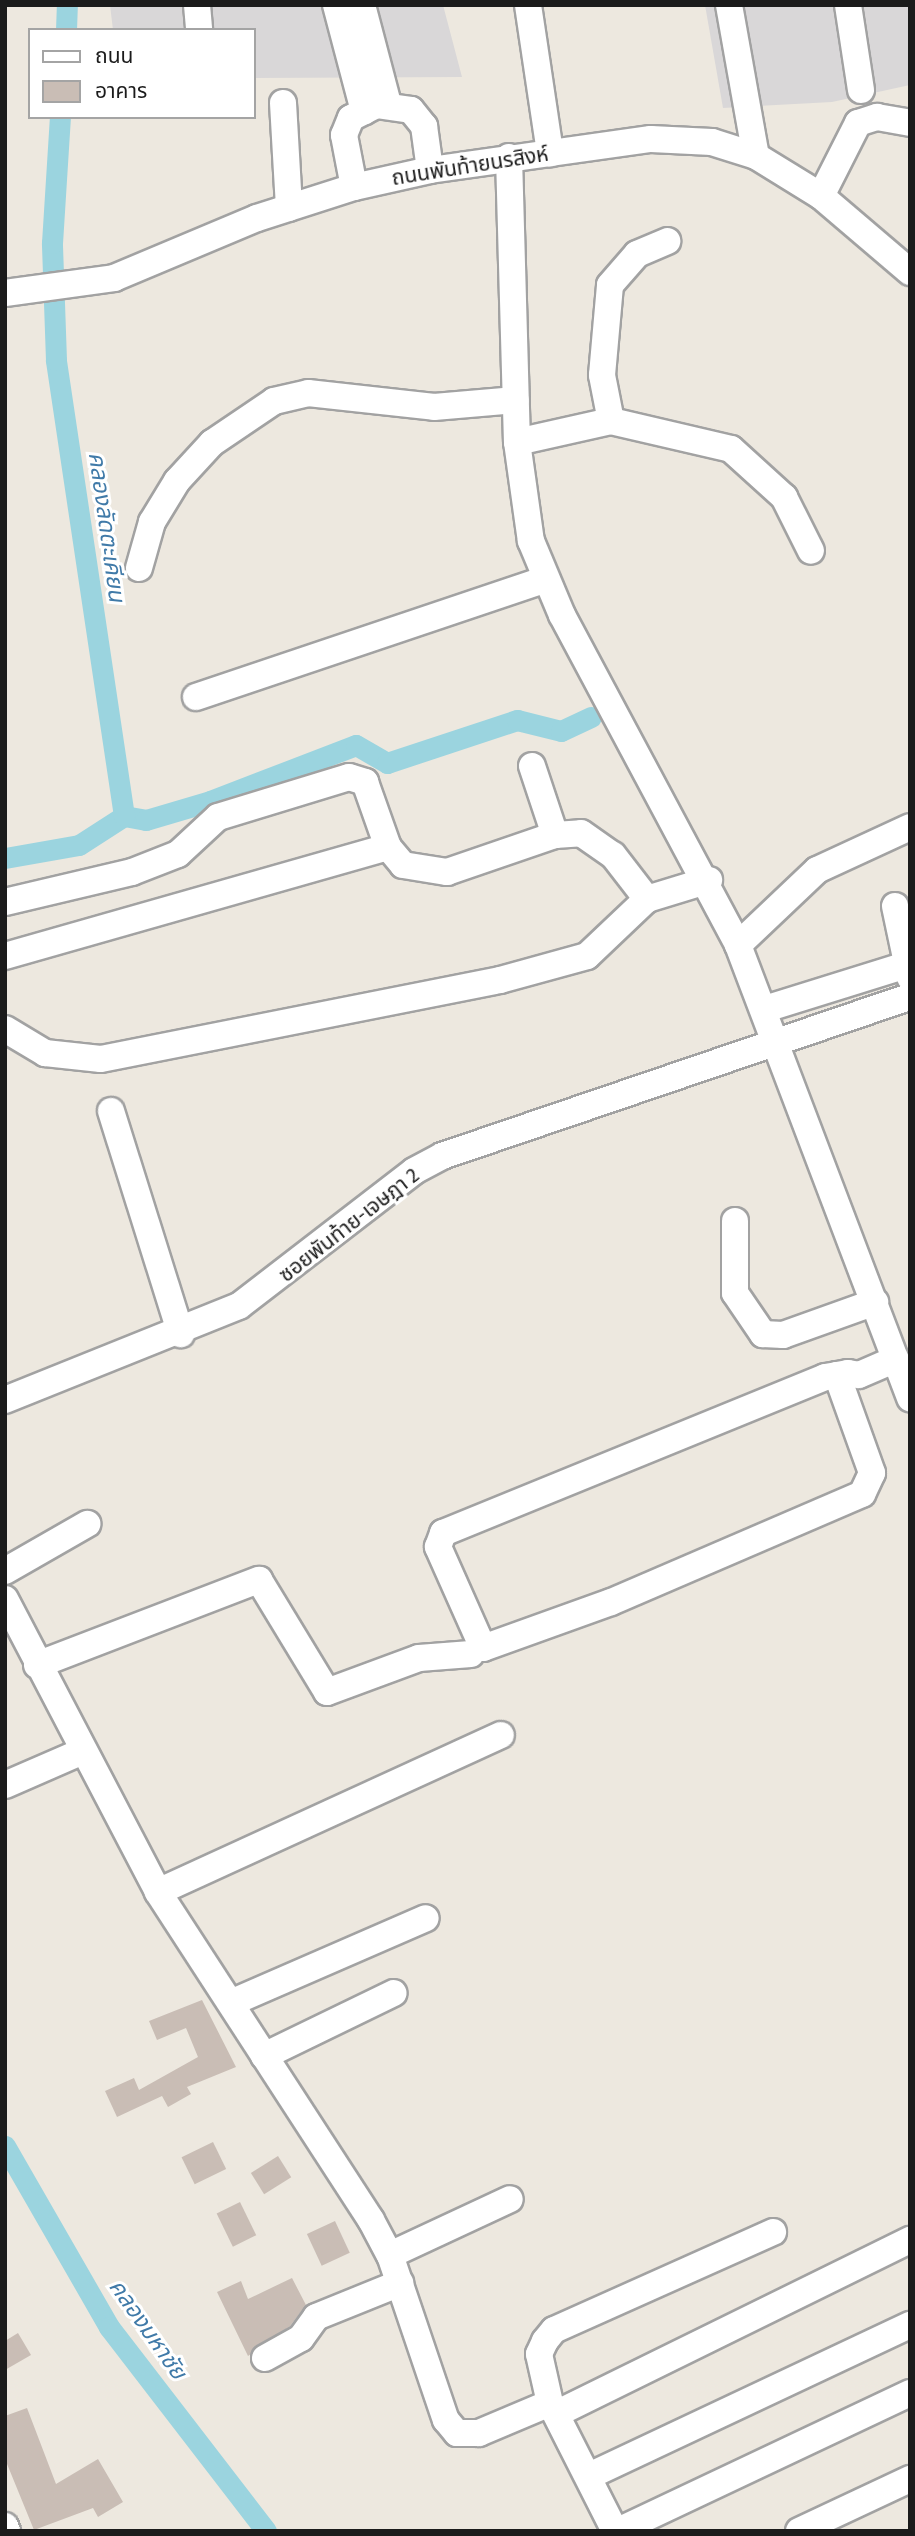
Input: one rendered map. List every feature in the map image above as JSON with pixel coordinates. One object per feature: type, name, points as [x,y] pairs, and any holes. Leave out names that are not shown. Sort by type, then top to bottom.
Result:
[{"type":"street","points":[[197,5],[199,28]]},
{"type":"street","points":[[336,5],[376,107]]},
{"type":"street","points":[[362,5],[376,107]]},
{"type":"street","points":[[528,5],[550,153]]},
{"type":"street","points":[[729,5],[756,156]]},
{"type":"street","points":[[848,5],[862,90]]},
{"type":"street","points":[[283,103],[289,208]]},
{"type":"street","points":[[354,187],[344,135],[351,118],[376,107],[411,110],[424,126],[430,170]]},
{"type":"street","points":[[821,195],[858,123],[877,117],[910,123]]},
{"type":"street","name":"ถนนพันท้ายนรสิงห์","points":[[5,293],[91,283],[289,208],[354,187],[430,170],[509,158],[685,139],[756,156],[821,195],[910,272]]},
{"type":"street","points":[[509,158],[517,442],[531,541],[546,579],[709,880],[738,945],[780,1045],[875,1302],[902,1366],[910,1398]]},
{"type":"street","points":[[611,421],[602,375],[610,285],[637,254],[667,241]]},
{"type":"street","points":[[139,568],[152,522],[177,481],[212,443],[274,401],[308,393],[434,407],[516,400]]},
{"type":"street","points":[[517,442],[611,421],[747,456],[803,524],[811,551]]},
{"type":"street","points":[[196,697],[546,579]]},
{"type":"street","points":[[532,766],[555,835]]},
{"type":"street","points":[[5,902],[132,872],[178,854],[206,823],[338,778],[365,782],[388,847],[403,865],[430,874],[555,835],[581,833],[597,841],[647,899]]},
{"type":"street","points":[[738,945],[817,870],[910,827]]},
{"type":"street","points":[[5,956],[388,847]]},
{"type":"street","points":[[5,1029],[45,1052],[100,1059],[500,980],[587,956],[647,899],[709,880]]},
{"type":"street","points":[[765,1009],[908,971],[895,906]]},
{"type":"street","name":"ซอยพันท้าย-เจษฎา 2","points":[[5,1400],[181,1334],[261,1293],[414,1171],[442,1156],[780,1045],[910,997]]},
{"type":"street","points":[[111,1111],[181,1334]]},
{"type":"street","points":[[735,1221],[735,1293],[763,1334],[783,1335],[875,1302]]},
{"type":"street","points":[[837,1375],[872,1473],[862,1494],[611,1602],[492,1650],[483,1648],[438,1547],[443,1533],[837,1375],[859,1375],[902,1366]]},
{"type":"street","points":[[5,1571],[87,1524]]},
{"type":"street","points":[[37,1665],[260,1580],[327,1692],[419,1658],[471,1654]]},
{"type":"street","points":[[5,1599],[81,1752],[158,1892],[233,2002],[264,2056],[390,2255],[446,2420],[457,2433],[479,2433],[555,2407],[910,2240]]},
{"type":"street","points":[[158,1892],[500,1735]]},
{"type":"street","points":[[5,1785],[81,1752]]},
{"type":"street","points":[[233,2002],[426,1918]]},
{"type":"street","points":[[264,2056],[394,1993]]},
{"type":"street","points":[[390,2255],[510,2199]]},
{"type":"street","points":[[773,2232],[554,2330],[539,2354],[555,2407],[617,2531],[910,2392]]},
{"type":"street","points":[[265,2358],[301,2338],[316,2317],[400,2283]]},
{"type":"street","points":[[589,2476],[910,2325]]},
{"type":"street","points":[[799,2531],[910,2479]]},
{"type":"shaded area","points":[[110,5],[443,5],[462,77],[256,78],[256,28],[113,28]]},
{"type":"shaded area","points":[[705,5],[910,5],[910,85],[832,102],[723,108]]},
{"type":"building","points":[[202,2000],[236,2067],[187,2087],[191,2094],[168,2107],[162,2096],[117,2117],[105,2091],[134,2078],[139,2090],[198,2057],[186,2028],[157,2040],[149,2021]]},
{"type":"building","points":[[213,2142],[226,2169],[195,2184],[182,2157]]},
{"type":"building","points":[[278,2156],[291,2177],[264,2194],[251,2173]]},
{"type":"building","points":[[240,2202],[256,2235],[233,2247],[217,2213]]},
{"type":"building","points":[[335,2221],[350,2253],[322,2266],[307,2234]]},
{"type":"building","points":[[292,2278],[306,2305],[290,2326],[248,2356],[217,2292],[241,2281],[248,2299]]},
{"type":"building","points":[[18,2333],[31,2355],[5,2370],[5,2341]]},
{"type":"building","points":[[27,2408],[56,2484],[98,2459],[123,2502],[98,2517],[93,2508],[34,2530],[5,2459],[5,2416]]},
{"type":"waterway","name":"คลองลัดตะเคียน","points":[[66,28],[67,5]]},
{"type":"waterway","name":"คลองลัดตะเคียน","points":[[5,858],[79,845],[124,816],[56,360],[52,243],[60,119]]},
{"type":"waterway","points":[[124,816],[146,820],[210,801],[356,745],[387,763],[517,720],[561,731],[591,717]]},
{"type":"waterway","name":"คลองมหาชัย","points":[[5,2146],[109,2327],[266,2531]]}]
